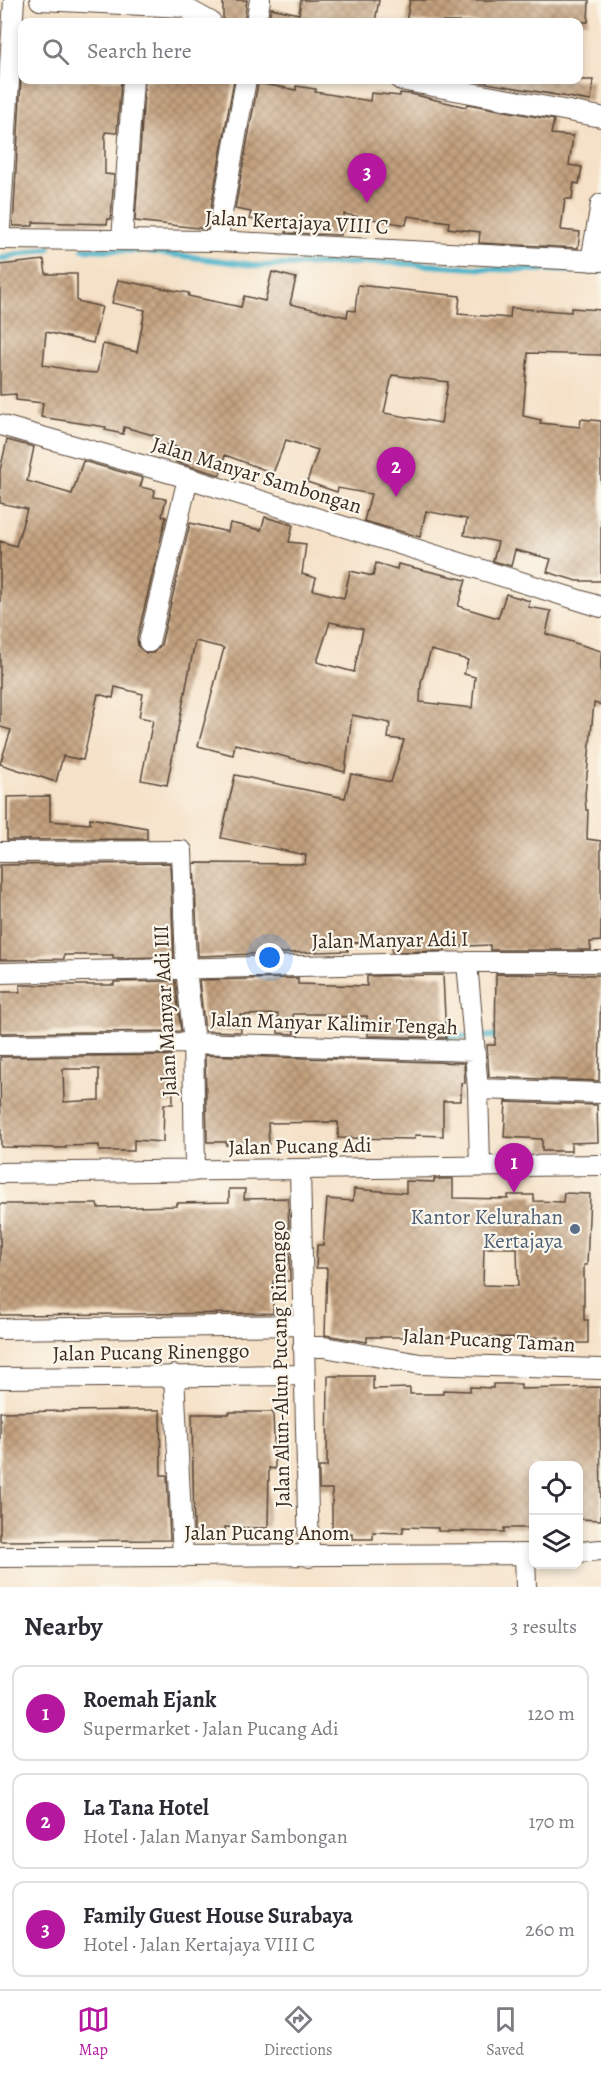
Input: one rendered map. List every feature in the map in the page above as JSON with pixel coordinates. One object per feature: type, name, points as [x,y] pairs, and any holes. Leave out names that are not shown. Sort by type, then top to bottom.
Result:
[{"type":"street","points":[[0,228],[14,0]]},
{"type":"street","points":[[40,0],[138,13],[190,9],[205,18]]},
{"type":"street","points":[[257,18],[260,0]]},
{"type":"street","points":[[122,240],[134,84]]},
{"type":"street","points":[[217,241],[245,84]]},
{"type":"street","points":[[423,84],[601,117]]},
{"type":"street","points":[[596,261],[601,204]]},
{"type":"street","name":"Jalan Kertajaya VIII C","points":[[0,239],[217,241],[596,261]]},
{"type":"street","name":"Jalan Manyar Sambongan","points":[[0,425],[188,478],[601,608]]},
{"type":"street","points":[[149,642],[188,478]]},
{"type":"street","name":"Jalan Manyar Adi III","points":[[0,852],[180,850],[183,853],[186,968],[193,1039],[195,1171]]},
{"type":"street","points":[[467,962],[478,1089],[480,1166]]},
{"type":"street","name":"Jalan Manyar Adi I","points":[[0,973],[467,962],[601,962]]},
{"type":"street","name":"Jalan Manyar Kalimir Tengah","points":[[0,1045],[193,1039],[474,1043]]},
{"type":"street","points":[[478,1089],[601,1093]]},
{"type":"street","name":"Jalan Pucang Adi","points":[[0,1173],[601,1165]]},
{"type":"street","name":"Jalan Alun-Alun Pucang Rinenggo","points":[[300,1170],[309,1557]]},
{"type":"street","name":"Jalan Pucang Rinenggo","points":[[0,1329],[302,1325]]},
{"type":"street","name":"Jalan Pucang Taman","points":[[303,1347],[324,1347],[420,1364],[601,1369]]},
{"type":"street","name":"Jalan Pucang Rinenggo","points":[[0,1378],[303,1374]]},
{"type":"street","points":[[174,1376],[183,1557]]},
{"type":"street","points":[[583,1552],[601,1550]]},
{"type":"street","points":[[526,1587],[529,1554]]},
{"type":"street","name":"Jalan Pucang Anom","points":[[0,1557],[529,1554]]},
{"type":"building","points":[[223,0],[247,0],[245,18],[223,18]]},
{"type":"building","points":[[301,0],[379,0],[376,18],[269,18],[271,8],[299,14]]},
{"type":"building","points":[[410,0],[589,0],[588,22],[583,22],[583,18],[407,18]]},
{"type":"building","points":[[583,80],[593,80],[591,101],[493,84],[583,84]]},
{"type":"building","points":[[21,84],[121,84],[117,133],[105,132],[105,174],[114,175],[111,219],[108,219],[107,224],[33,222],[33,226],[13,226]]},
{"type":"building","points":[[145,84],[233,84],[207,229],[135,221]]},
{"type":"building","points":[[258,84],[296,90],[296,86],[316,89],[315,92],[370,101],[371,93],[400,96],[400,93],[411,94],[466,107],[467,104],[554,120],[551,134],[573,136],[569,165],[582,167],[579,184],[574,183],[572,199],[565,199],[561,230],[580,232],[578,248],[479,243],[480,232],[448,228],[449,222],[408,216],[406,225],[344,214],[341,235],[286,233],[287,226],[249,219],[251,212],[235,209]]},
{"type":"building","points":[[44,260],[46,274],[77,274],[77,301],[102,307],[93,343],[46,332],[43,365],[83,372],[97,373],[103,344],[137,352],[145,310],[112,303],[118,280],[189,293],[188,296],[241,307],[244,296],[265,301],[272,272],[296,278],[290,304],[347,317],[348,310],[355,311],[358,285],[460,296],[458,314],[510,318],[511,308],[571,312],[571,308],[601,310],[601,355],[528,353],[523,416],[541,420],[540,423],[580,427],[581,419],[601,421],[601,581],[577,581],[547,572],[551,559],[515,550],[511,566],[493,561],[498,542],[464,535],[467,519],[426,511],[420,537],[364,521],[371,494],[338,488],[337,492],[307,482],[318,450],[286,440],[273,473],[225,455],[220,475],[176,462],[180,448],[158,443],[160,437],[124,427],[123,434],[105,430],[106,427],[41,417],[43,403],[16,400],[16,394],[0,395],[0,265]],"holes":[[[392,375],[448,382],[441,423],[384,413]]]},
{"type":"building","points":[[7,440],[34,447],[27,481],[72,494],[83,461],[143,478],[140,487],[155,490],[154,497],[166,499],[162,516],[166,517],[137,639],[138,646],[146,653],[153,653],[161,645],[190,523],[228,532],[230,523],[261,530],[265,517],[293,525],[289,542],[306,544],[302,574],[316,578],[313,590],[344,598],[350,571],[373,576],[376,563],[397,569],[398,564],[466,580],[458,606],[498,618],[506,594],[530,601],[528,607],[551,611],[546,634],[601,651],[601,705],[594,703],[585,795],[586,810],[588,810],[587,839],[601,841],[601,941],[590,942],[591,950],[490,950],[490,945],[445,947],[445,951],[392,952],[392,941],[347,943],[348,951],[198,956],[194,863],[305,864],[306,855],[221,838],[235,775],[345,798],[351,774],[391,782],[404,740],[388,738],[390,723],[352,715],[345,772],[235,744],[233,755],[198,746],[224,648],[195,641],[167,785],[141,780],[153,720],[139,717],[143,694],[115,687],[113,698],[98,694],[83,760],[63,756],[56,782],[0,764],[11,730],[0,727],[0,541],[16,546],[27,509],[0,503],[0,470]],"holes":[[[330,622],[363,629],[354,672],[317,662]],[[431,650],[468,660],[464,674],[475,677],[472,708],[420,702],[421,682]]]},
{"type":"building","points":[[50,796],[50,821],[90,824],[90,818],[147,828],[147,839],[7,840],[7,797]]},
{"type":"building","points":[[170,863],[174,957],[113,958],[113,955],[64,955],[64,959],[0,960],[0,865]]},
{"type":"building","points":[[496,974],[601,975],[599,1081],[489,1077],[487,1045],[495,1045]]},
{"type":"building","points":[[443,975],[446,1038],[368,1036],[367,1016],[328,1017],[328,1014],[293,1014],[294,1034],[278,1033],[278,1014],[240,1015],[241,1032],[205,1031],[199,980],[298,978],[298,984],[367,986],[367,976]]},
{"type":"building","points":[[175,981],[181,1031],[0,1033],[0,992],[20,992],[20,985],[114,985],[114,982]]},
{"type":"building","points":[[172,1055],[173,1104],[164,1104],[163,1142],[134,1140],[134,1151],[99,1151],[99,1145],[66,1146],[66,1148],[1,1147],[0,1057]],"holes":[[[63,1069],[99,1069],[99,1100],[64,1102]]]},
{"type":"building","points":[[205,1055],[464,1063],[465,1083],[461,1083],[461,1101],[443,1101],[443,1136],[415,1135],[415,1139],[338,1138],[338,1122],[268,1123],[269,1144],[226,1145],[226,1142],[207,1142]]},
{"type":"building","points":[[506,1102],[597,1105],[598,1142],[571,1143],[571,1151],[542,1151],[542,1139],[504,1137]]},
{"type":"building","points":[[434,1179],[453,1179],[453,1198],[508,1199],[508,1195],[534,1195],[534,1201],[563,1202],[564,1193],[590,1194],[587,1265],[584,1265],[584,1320],[588,1320],[588,1343],[559,1343],[559,1338],[478,1337],[367,1337],[367,1342],[325,1335],[327,1268],[316,1268],[317,1245],[323,1245],[327,1199],[353,1201],[354,1189],[406,1193],[406,1181],[434,1182]],"holes":[[[484,1248],[517,1248],[518,1286],[483,1285]]]},
{"type":"building","points":[[229,1189],[245,1189],[244,1199],[288,1198],[290,1281],[273,1281],[273,1313],[0,1315],[0,1204],[97,1204],[98,1208],[177,1206],[177,1203],[229,1202]]},
{"type":"building","points":[[328,1376],[373,1376],[373,1389],[410,1388],[410,1394],[443,1394],[443,1390],[470,1391],[470,1387],[493,1388],[493,1384],[521,1384],[521,1389],[600,1387],[601,1520],[583,1519],[583,1461],[529,1461],[529,1528],[504,1528],[504,1532],[438,1531],[438,1528],[403,1527],[403,1533],[373,1532],[373,1539],[352,1539],[352,1533],[332,1533],[332,1489],[319,1489],[319,1467],[327,1467]]},
{"type":"building","points":[[160,1410],[161,1475],[167,1475],[170,1540],[0,1541],[0,1412]]},
{"type":"building","points":[[229,1412],[273,1412],[275,1469],[269,1468],[268,1528],[225,1527],[224,1536],[194,1536],[192,1414],[229,1414]]},
{"type":"waterway","points":[[0,259],[49,248]]},
{"type":"waterway","points":[[83,249],[146,251],[260,266],[382,262],[490,269],[601,271]]},
{"type":"waterway","points":[[349,1038],[503,1036]]},
{"type":"place","name":"Family Guest House Surabaya","points":[[367,203]]},
{"type":"place","name":"La Tana Hotel","points":[[396,497]]},
{"type":"place","name":"Roemah Ejank","points":[[514,1193]]},
{"type":"place","name":"Kantor Kelurahan Kertajaya","points":[[575,1229]]}]
